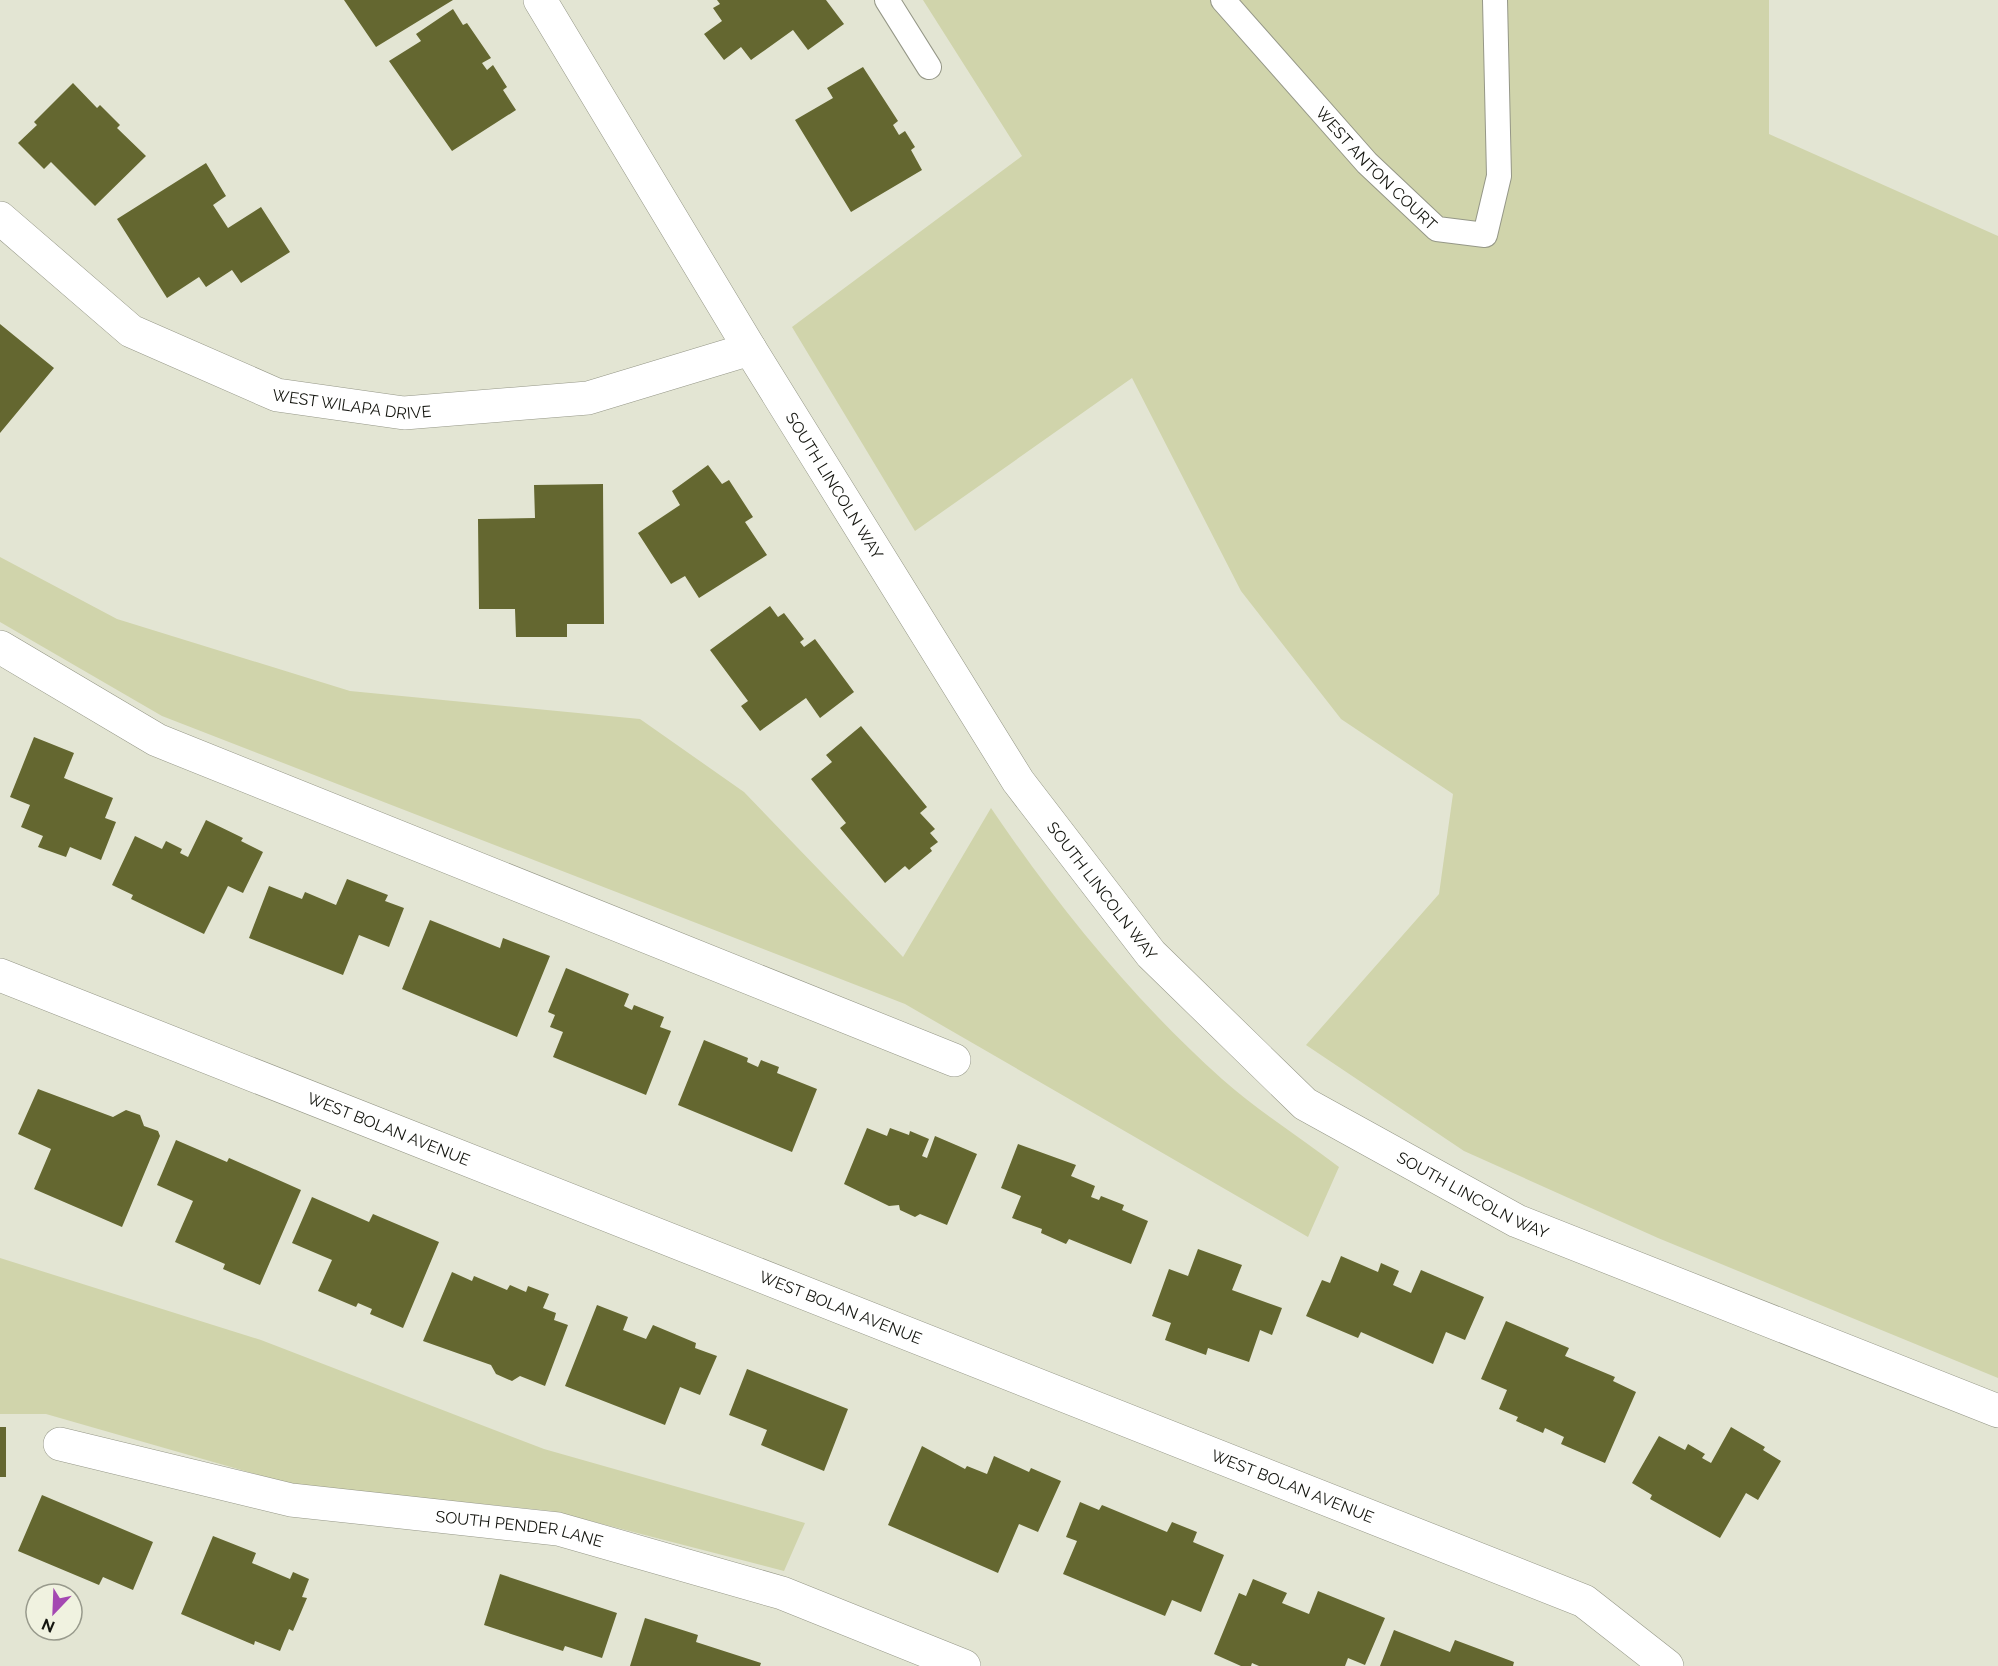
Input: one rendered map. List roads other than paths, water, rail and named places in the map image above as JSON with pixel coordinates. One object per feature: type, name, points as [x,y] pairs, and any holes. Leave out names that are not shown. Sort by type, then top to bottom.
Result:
[{"type":"street","name":"SOUTH LINCOLN WAY","points":[[540,0],[750,349],[1018,781],[1151,954],[1305,1104],[1517,1221],[1998,1411]]},
{"type":"street","name":"WEST WILAPA DRIVE","points":[[0,218],[131,331],[277,395],[404,413],[588,398],[750,349]]},
{"type":"street","points":[[0,647],[157,740],[954,1060]]},
{"type":"street","name":"WEST BOLAN AVENUE","points":[[0,975],[1584,1600],[1667,1666]]},
{"type":"street","name":"SOUTH PENDER LANE","points":[[60,1444],[291,1500],[558,1529],[783,1593],[964,1666]]},
{"type":"lane","points":[[887,0],[929,67]]},
{"type":"lane","name":"WEST ANTON COURT","points":[[1223,0],[1367,163],[1437,229],[1485,235],[1499,176],[1495,0]]}]
